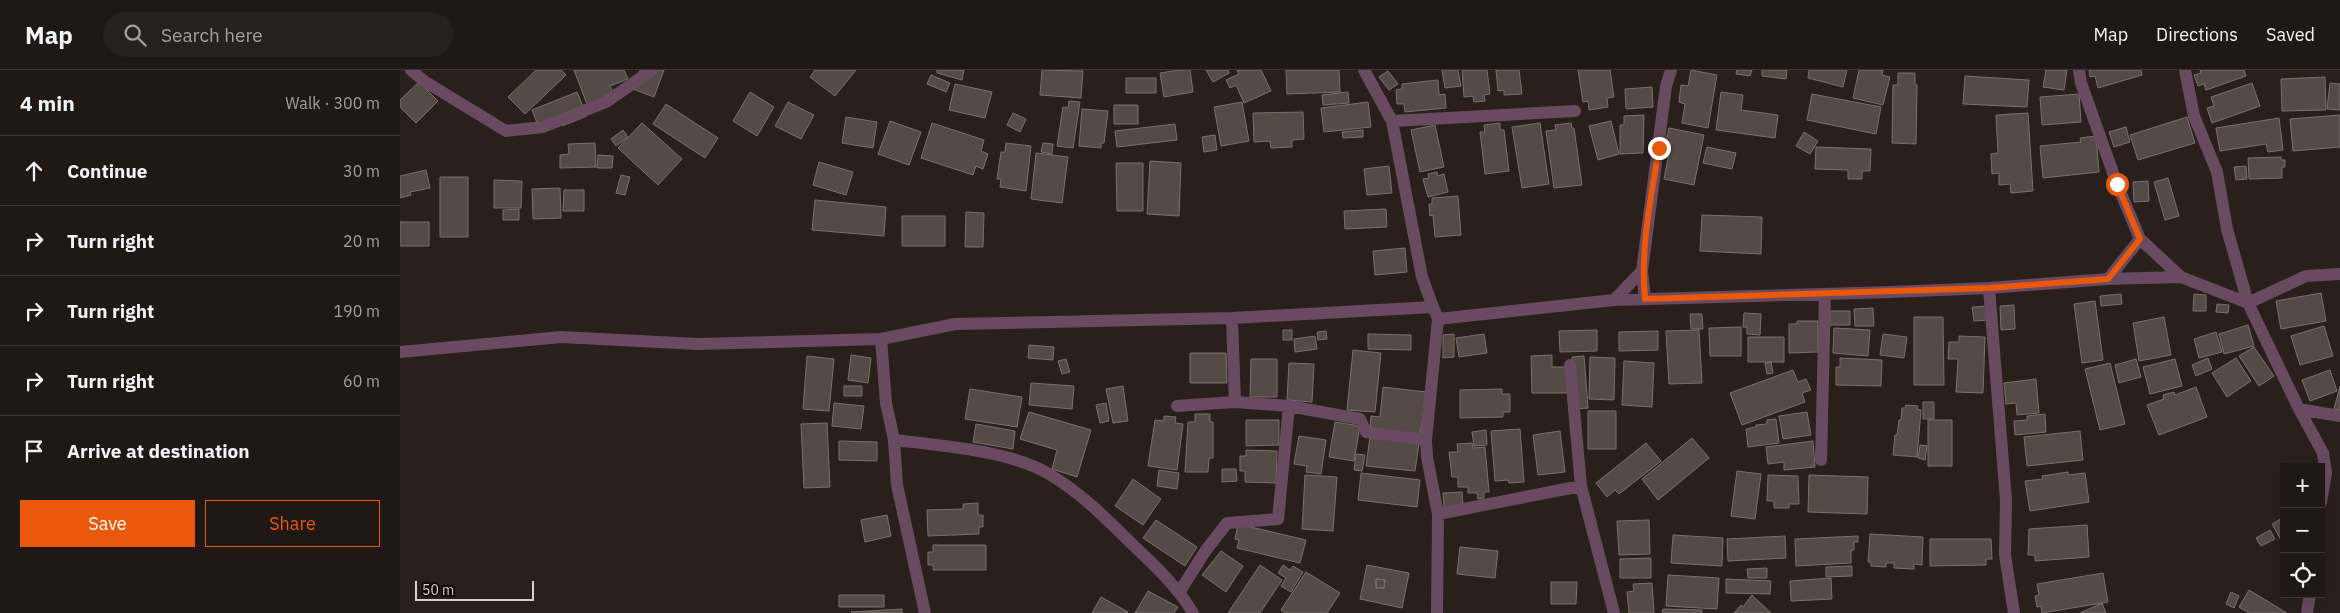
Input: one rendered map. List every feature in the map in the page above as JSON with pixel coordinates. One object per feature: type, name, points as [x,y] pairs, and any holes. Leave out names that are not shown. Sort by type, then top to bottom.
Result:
[{"type":"street","points":[[411,70],[441,92],[506,131],[543,127],[606,102],[652,70]]},
{"type":"street","points":[[1364,70],[1392,121],[1422,277],[1436,313],[1426,440],[1427,457],[1438,514],[1437,613]]},
{"type":"street","points":[[1645,299],[1642,271],[1666,86],[1671,70]]},
{"type":"street","points":[[2078,70],[2117,184],[2140,239],[2181,277]]},
{"type":"street","points":[[2185,70],[2194,116],[2217,172],[2227,229],[2248,302],[2299,409],[2323,454],[2324,463]]},
{"type":"street","points":[[1392,121],[1575,111]]},
{"type":"street","points":[[2108,279],[2140,239]]},
{"type":"street","points":[[1614,300],[1642,271]]},
{"type":"street","points":[[400,352],[562,337],[697,344],[881,339],[955,324],[1436,313],[1614,300],[1989,288],[2108,279],[2181,277],[2248,302],[2306,276],[2340,274]]},
{"type":"street","points":[[1989,288],[2006,500],[2005,554],[2014,613]]},
{"type":"street","points":[[1821,460],[1825,294]]},
{"type":"street","points":[[1232,318],[1235,402]]},
{"type":"street","points":[[881,339],[886,403],[894,440],[897,485],[925,613]]},
{"type":"street","points":[[1570,365],[1581,486],[1614,613]]},
{"type":"street","points":[[1177,406],[1235,402],[1289,406],[1360,419],[1366,432],[1426,440]]},
{"type":"street","points":[[1180,591],[1206,550],[1227,523],[1278,519],[1289,406]]},
{"type":"street","points":[[2299,409],[2340,416]]},
{"type":"street","points":[[894,440],[944,445],[1014,460],[1048,473],[1095,508],[1180,591],[1193,613]]},
{"type":"street","points":[[1438,514],[1581,486]]},
{"type":"street","points":[[2307,613],[2309,598]]},
{"type":"building","points":[[536,70],[561,70],[566,75],[525,114],[508,97]]},
{"type":"building","points":[[574,70],[624,70],[628,79],[610,86],[617,101],[590,112]]},
{"type":"building","points":[[640,70],[664,70],[654,97],[633,89]]},
{"type":"building","points":[[815,70],[856,70],[835,96],[810,77]]},
{"type":"building","points":[[937,70],[964,70],[962,80],[937,73]]},
{"type":"building","points":[[1042,70],[1083,71],[1081,98],[1040,95]]},
{"type":"building","points":[[1190,70],[1193,92],[1164,97],[1160,73]]},
{"type":"building","points":[[1206,70],[1228,70],[1229,73],[1213,82]]},
{"type":"building","points":[[1237,70],[1261,70],[1271,91],[1244,103],[1236,85],[1230,88],[1226,80],[1239,74]]},
{"type":"building","points":[[1286,70],[1339,70],[1340,92],[1287,94]]},
{"type":"building","points":[[1442,70],[1458,70],[1461,86],[1445,88]]},
{"type":"building","points":[[1462,70],[1487,70],[1490,94],[1484,95],[1485,101],[1474,102],[1473,96],[1464,97]]},
{"type":"building","points":[[1496,70],[1519,70],[1522,94],[1504,95],[1504,90],[1498,91]]},
{"type":"building","points":[[1578,70],[1610,70],[1614,97],[1607,98],[1608,107],[1589,110],[1588,101],[1583,102]]},
{"type":"building","points":[[1691,70],[1717,75],[1708,128],[1682,123],[1685,104],[1679,102],[1681,85],[1688,86]]},
{"type":"building","points":[[1737,70],[1752,70],[1750,76],[1736,74]]},
{"type":"building","points":[[1762,70],[1787,70],[1786,79],[1762,76]]},
{"type":"building","points":[[1809,70],[1847,70],[1843,87],[1808,78]]},
{"type":"building","points":[[1859,70],[1883,70],[1882,75],[1890,77],[1883,105],[1853,98]]},
{"type":"building","points":[[2046,70],[2067,70],[2064,90],[2043,87]]},
{"type":"building","points":[[2089,70],[2141,70],[2142,75],[2098,88],[2095,76],[2090,77]]},
{"type":"building","points":[[2200,70],[2244,70],[2246,76],[2206,90],[2204,84],[2198,86],[2194,75],[2201,73]]},
{"type":"building","points":[[1388,71],[1398,84],[1389,90],[1379,77]]},
{"type":"building","points":[[1898,73],[1915,73],[1915,85],[1917,85],[1916,144],[1892,143],[1893,85],[1898,85]]},
{"type":"building","points":[[931,75],[950,83],[946,92],[927,84]]},
{"type":"building","points":[[1965,76],[2029,80],[2027,107],[1963,104]]},
{"type":"building","points":[[2325,77],[2326,110],[2282,111],[2281,79]]},
{"type":"building","points":[[1126,78],[1156,78],[1156,93],[1126,93]]},
{"type":"building","points":[[1438,80],[1439,95],[1445,94],[1446,108],[1405,112],[1404,104],[1397,104],[1396,90],[1402,89],[1402,84]]},
{"type":"building","points":[[419,82],[438,101],[416,123],[400,107],[400,100]]},
{"type":"building","points":[[2252,83],[2260,106],[2212,123],[2207,108],[2214,106],[2211,97]]},
{"type":"building","points":[[2330,83],[2340,84],[2340,110],[2327,109]]},
{"type":"building","points":[[955,84],[992,92],[985,118],[949,110]]},
{"type":"building","points":[[1652,87],[1653,107],[1626,109],[1625,89]]},
{"type":"building","points":[[577,92],[587,116],[562,126],[560,120],[539,128],[532,110]]},
{"type":"building","points":[[750,92],[774,107],[757,136],[733,121]]},
{"type":"building","points":[[1348,92],[1349,103],[1323,105],[1322,95]]},
{"type":"building","points":[[1721,92],[1743,95],[1741,110],[1778,115],[1775,138],[1716,130]]},
{"type":"building","points":[[1812,94],[1881,107],[1876,134],[1807,120]]},
{"type":"building","points":[[2079,94],[2081,122],[2042,125],[2040,97]]},
{"type":"building","points":[[1069,101],[1080,102],[1073,148],[1057,146],[1063,107],[1068,108]]},
{"type":"building","points":[[788,102],[814,115],[801,139],[775,126]]},
{"type":"building","points":[[1242,102],[1249,141],[1221,146],[1214,107]]},
{"type":"building","points":[[1368,102],[1371,127],[1324,132],[1321,108]]},
{"type":"building","points":[[666,104],[718,138],[705,158],[653,124]]},
{"type":"building","points":[[1114,105],[1138,105],[1138,124],[1114,124]]},
{"type":"building","points":[[1082,109],[1108,111],[1104,143],[1101,143],[1101,148],[1079,146]]},
{"type":"building","points":[[1303,112],[1304,139],[1292,140],[1292,147],[1271,148],[1270,141],[1254,142],[1253,113]]},
{"type":"building","points":[[1013,113],[1026,119],[1020,132],[1007,125]]},
{"type":"building","points":[[2028,113],[2033,191],[2011,193],[2010,184],[1999,185],[1999,173],[1992,174],[1991,154],[1998,153],[1996,115]]},
{"type":"building","points":[[1644,115],[1643,153],[1620,154],[1620,125],[1624,125],[1624,116]]},
{"type":"building","points":[[2340,115],[2340,147],[2293,151],[2290,119]]},
{"type":"building","points":[[846,117],[877,122],[873,148],[842,143]]},
{"type":"building","points":[[2187,117],[2195,143],[2138,160],[2130,135]]},
{"type":"building","points":[[2279,118],[2283,150],[2268,152],[2266,144],[2220,151],[2216,128]]},
{"type":"building","points":[[890,121],[921,132],[909,165],[878,154]]},
{"type":"building","points":[[1611,121],[1619,154],[1598,160],[1589,126]]},
{"type":"building","points":[[642,123],[682,159],[658,185],[618,148]]},
{"type":"building","points":[[932,123],[984,140],[981,151],[988,154],[983,169],[976,166],[973,175],[921,158]]},
{"type":"building","points":[[1500,123],[1500,130],[1504,130],[1509,171],[1485,174],[1480,132],[1485,132],[1484,125]]},
{"type":"building","points":[[1540,123],[1549,184],[1522,188],[1512,127]]},
{"type":"building","points":[[1571,123],[1572,128],[1574,128],[1582,185],[1554,188],[1546,131],[1556,130],[1555,125]]},
{"type":"building","points":[[1175,124],[1177,140],[1117,147],[1115,131]]},
{"type":"building","points":[[1435,125],[1444,167],[1420,172],[1411,130]]},
{"type":"building","points":[[2126,127],[2130,142],[2114,147],[2109,132]]},
{"type":"building","points":[[1669,128],[1704,135],[1694,185],[1664,179],[1671,142],[1666,141]]},
{"type":"building","points":[[623,130],[628,137],[616,146],[611,139]]},
{"type":"building","points":[[1363,130],[1363,137],[1343,138],[1342,132]]},
{"type":"building","points":[[1804,132],[1818,141],[1810,154],[1796,146]]},
{"type":"building","points":[[1215,135],[1217,150],[1204,152],[1202,137]]},
{"type":"building","points":[[2096,136],[2099,172],[2043,178],[2040,146],[2081,142],[2080,138]]},
{"type":"building","points":[[595,143],[596,167],[560,168],[560,155],[569,154],[568,144]]},
{"type":"building","points":[[1006,143],[1031,146],[1026,191],[1000,187],[1001,179],[997,179],[1001,152],[1005,152]]},
{"type":"building","points":[[1043,143],[1053,144],[1052,154],[1041,152]]},
{"type":"building","points":[[1707,147],[1736,153],[1732,169],[1703,163]]},
{"type":"building","points":[[1816,147],[1871,149],[1870,171],[1862,171],[1862,179],[1848,179],[1848,170],[1815,169]]},
{"type":"building","points":[[1036,153],[1068,157],[1062,203],[1031,199]]},
{"type":"building","points":[[598,155],[613,156],[612,168],[597,168]]},
{"type":"building","points":[[2281,157],[2281,160],[2285,160],[2285,167],[2282,167],[2282,178],[2249,179],[2248,158]]},
{"type":"building","points":[[1150,161],[1181,163],[1179,216],[1147,214]]},
{"type":"building","points":[[819,162],[853,172],[846,195],[813,185]]},
{"type":"building","points":[[1116,163],[1143,163],[1143,211],[1117,211]]},
{"type":"building","points":[[1389,166],[1392,193],[1367,195],[1364,169]]},
{"type":"building","points":[[2246,166],[2247,179],[2236,180],[2234,167]]},
{"type":"building","points":[[426,170],[430,188],[410,192],[411,195],[400,198],[400,176]]},
{"type":"building","points":[[1437,172],[1438,176],[1444,174],[1448,192],[1428,197],[1423,179],[1429,178],[1428,174]]},
{"type":"building","points":[[621,175],[630,177],[625,195],[616,193]]},
{"type":"building","points":[[440,177],[468,177],[468,237],[440,237]]},
{"type":"building","points":[[2168,178],[2179,216],[2165,220],[2154,182]]},
{"type":"building","points":[[494,180],[522,181],[521,208],[494,208]]},
{"type":"building","points":[[2148,181],[2149,201],[2134,202],[2133,182]]},
{"type":"building","points":[[560,188],[561,218],[533,219],[532,189]]},
{"type":"building","points":[[564,190],[584,190],[584,211],[563,211]]},
{"type":"building","points":[[1458,196],[1461,235],[1435,237],[1433,215],[1430,216],[1429,204],[1432,204],[1432,198]]},
{"type":"building","points":[[815,200],[886,207],[884,236],[812,230]]},
{"type":"building","points":[[519,209],[519,220],[503,220],[503,210]]},
{"type":"building","points":[[1386,209],[1387,227],[1345,229],[1344,211]]},
{"type":"building","points":[[966,212],[984,213],[983,247],[965,247]]},
{"type":"building","points":[[1702,215],[1762,217],[1761,254],[1700,251]]},
{"type":"building","points":[[902,216],[945,216],[945,246],[902,246]]},
{"type":"building","points":[[400,222],[429,222],[429,246],[400,246]]},
{"type":"building","points":[[1405,248],[1407,272],[1375,275],[1373,251]]},
{"type":"building","points":[[2321,293],[2326,321],[2281,329],[2276,301]]},
{"type":"building","points":[[2121,294],[2122,304],[2101,306],[2100,296]]},
{"type":"building","points":[[2194,294],[2206,295],[2206,311],[2193,311]]},
{"type":"building","points":[[2095,301],[2103,360],[2082,363],[2074,304]]},
{"type":"building","points":[[2217,304],[2229,305],[2228,313],[2216,312]]},
{"type":"building","points":[[2014,305],[2015,329],[2001,330],[2000,306]]},
{"type":"building","points":[[1988,306],[1989,320],[1974,321],[1972,307]]},
{"type":"building","points":[[1873,308],[1874,326],[1855,326],[1854,309]]},
{"type":"building","points":[[1830,311],[1850,311],[1850,325],[1830,325]]},
{"type":"building","points":[[1744,313],[1761,314],[1760,335],[1747,334],[1747,327],[1743,327]]},
{"type":"building","points":[[1690,314],[1702,314],[1703,329],[1691,329]]},
{"type":"building","points":[[1914,317],[1943,317],[1944,385],[1914,385]]},
{"type":"building","points":[[2164,317],[2171,355],[2139,361],[2133,323]]},
{"type":"building","points":[[1797,321],[1818,321],[1818,352],[1789,353],[1789,324],[1797,324]]},
{"type":"building","points":[[2248,325],[2254,346],[2224,354],[2219,334]]},
{"type":"building","points":[[2324,326],[2333,356],[2300,365],[2291,336]]},
{"type":"building","points":[[1741,327],[1741,356],[1710,356],[1709,328]]},
{"type":"building","points":[[1834,328],[1870,330],[1868,356],[1833,353]]},
{"type":"building","points":[[1283,330],[1292,330],[1292,340],[1283,340]]},
{"type":"building","points":[[1597,330],[1597,351],[1560,352],[1559,331]]},
{"type":"building","points":[[1699,330],[1702,383],[1669,384],[1666,331]]},
{"type":"building","points":[[1326,331],[1327,339],[1318,340],[1317,332]]},
{"type":"building","points":[[1658,331],[1658,350],[1619,351],[1619,332]]},
{"type":"building","points":[[2216,332],[2222,352],[2199,358],[2194,339]]},
{"type":"building","points":[[1368,334],[1411,335],[1411,350],[1368,349]]},
{"type":"building","points":[[1454,334],[1454,357],[1443,358],[1443,335]]},
{"type":"building","points":[[1484,334],[1487,353],[1459,357],[1456,338]]},
{"type":"building","points":[[1883,334],[1907,337],[1904,358],[1880,355]]},
{"type":"building","points":[[1315,336],[1317,349],[1295,352],[1294,339]]},
{"type":"building","points":[[1959,336],[1985,337],[1983,393],[1956,392],[1958,359],[1948,359],[1949,342],[1959,342]]},
{"type":"building","points":[[1748,337],[1784,337],[1784,362],[1748,362]]},
{"type":"building","points":[[1029,345],[1054,347],[1053,360],[1028,358]]},
{"type":"building","points":[[2254,347],[2274,376],[2259,386],[2239,356]]},
{"type":"building","points":[[1353,350],[1381,353],[1375,412],[1347,410]]},
{"type":"building","points":[[1190,353],[1226,353],[1227,383],[1190,383]]},
{"type":"building","points":[[851,355],[871,358],[868,383],[848,380]]},
{"type":"building","points":[[1552,355],[1552,367],[1567,367],[1567,393],[1532,393],[1531,356]]},
{"type":"building","points":[[807,356],[834,359],[829,411],[803,409]]},
{"type":"building","points":[[1584,356],[1588,408],[1577,409],[1572,357]]},
{"type":"building","points":[[1590,357],[1615,358],[1614,400],[1589,399]]},
{"type":"building","points":[[1840,358],[1882,360],[1881,386],[1836,385],[1836,367],[1840,367]]},
{"type":"building","points":[[2208,358],[2212,369],[2196,376],[2192,365]]},
{"type":"building","points":[[2236,358],[2251,381],[2227,397],[2212,373]]},
{"type":"building","points":[[1066,359],[1070,372],[1062,374],[1058,361]]},
{"type":"building","points":[[1251,359],[1277,359],[1277,397],[1250,397]]},
{"type":"building","points":[[2136,359],[2141,377],[2119,383],[2115,365]]},
{"type":"building","points":[[2175,359],[2182,386],[2150,394],[2143,367]]},
{"type":"building","points":[[1624,361],[1654,363],[1652,407],[1622,405]]},
{"type":"building","points":[[1771,362],[1773,373],[1767,374],[1765,363]]},
{"type":"building","points":[[1289,363],[1314,364],[1312,402],[1287,400]]},
{"type":"building","points":[[2110,363],[2125,424],[2100,430],[2085,369]]},
{"type":"building","points":[[1793,370],[1798,382],[1806,379],[1811,390],[1802,393],[1805,402],[1742,425],[1730,393]]},
{"type":"building","points":[[2330,370],[2337,391],[2310,401],[2302,380]]},
{"type":"building","points":[[2036,379],[2039,413],[2017,415],[2016,403],[2006,404],[2004,383]]},
{"type":"building","points":[[1031,383],[1074,386],[1072,409],[1029,405]]},
{"type":"building","points":[[844,386],[862,386],[862,396],[844,396]]},
{"type":"building","points":[[1123,386],[1128,421],[1113,423],[1106,389]]},
{"type":"building","points":[[2340,386],[2340,410],[2334,409]]},
{"type":"building","points":[[1383,387],[1426,392],[1420,436],[1370,430],[1371,416],[1380,417]]},
{"type":"building","points":[[2196,387],[2207,417],[2159,435],[2147,405],[2164,399],[2163,395],[2174,392],[2175,395]]},
{"type":"building","points":[[970,389],[1022,397],[1017,427],[965,419]]},
{"type":"building","points":[[1502,389],[1502,394],[1510,394],[1510,412],[1503,412],[1503,417],[1460,418],[1460,390]]},
{"type":"building","points":[[1923,402],[1934,402],[1934,419],[1923,419]]},
{"type":"building","points":[[834,403],[864,406],[861,429],[832,426]]},
{"type":"building","points":[[1106,403],[1109,421],[1100,423],[1096,405]]},
{"type":"building","points":[[1906,405],[1918,406],[1917,409],[1921,410],[1917,457],[1893,455],[1895,435],[1897,435],[1899,420],[1901,420],[1902,408],[1905,408]]},
{"type":"building","points":[[1588,411],[1616,411],[1616,449],[1588,449]]},
{"type":"building","points":[[1029,412],[1091,430],[1077,477],[1052,469],[1057,450],[1020,439]]},
{"type":"building","points":[[1807,412],[1811,435],[1783,439],[1779,416]]},
{"type":"building","points":[[1195,414],[1210,414],[1210,422],[1213,422],[1213,458],[1209,458],[1208,472],[1185,472],[1188,422],[1195,422]]},
{"type":"building","points":[[2045,414],[2046,432],[2015,435],[2014,421],[2027,420],[2027,416]]},
{"type":"building","points":[[1164,416],[1176,417],[1175,423],[1183,424],[1177,470],[1148,466],[1155,420],[1164,421]]},
{"type":"building","points":[[1776,419],[1779,443],[1748,447],[1746,429],[1756,427],[1756,425],[1767,424],[1767,420]]},
{"type":"building","points":[[1246,420],[1279,420],[1279,445],[1246,446]]},
{"type":"building","points":[[1928,420],[1952,420],[1952,466],[1928,466]]},
{"type":"building","points":[[1335,422],[1360,426],[1354,461],[1329,457]]},
{"type":"building","points":[[827,423],[830,487],[804,488],[801,424]]},
{"type":"building","points":[[976,424],[1015,431],[1013,449],[973,442]]},
{"type":"building","points":[[1520,429],[1524,482],[1509,483],[1508,480],[1495,481],[1491,431]]},
{"type":"building","points":[[1486,430],[1487,445],[1474,446],[1472,432]]},
{"type":"building","points":[[1560,431],[1565,472],[1538,475],[1533,435]]},
{"type":"building","points":[[2080,431],[2083,460],[2027,466],[2024,437]]},
{"type":"building","points":[[1299,436],[1326,440],[1321,474],[1306,472],[1307,466],[1294,464]]},
{"type":"building","points":[[1370,437],[1419,443],[1415,471],[1366,466]]},
{"type":"building","points":[[1692,438],[1709,458],[1658,500],[1642,479]]},
{"type":"building","points":[[839,441],[877,442],[877,461],[839,460]]},
{"type":"building","points":[[1813,441],[1815,467],[1784,470],[1784,462],[1768,464],[1766,447]]},
{"type":"building","points":[[1472,443],[1473,448],[1485,447],[1489,492],[1484,492],[1484,498],[1478,499],[1477,493],[1468,493],[1468,487],[1458,487],[1458,477],[1452,477],[1449,452],[1458,452],[1457,444]]},
{"type":"building","points":[[1646,443],[1661,461],[1619,494],[1615,490],[1607,497],[1596,483]]},
{"type":"building","points":[[1920,445],[1927,446],[1925,460],[1918,458]]},
{"type":"building","points":[[1246,450],[1277,451],[1276,483],[1245,482],[1245,471],[1240,471],[1240,456],[1246,456]]},
{"type":"building","points":[[1356,454],[1365,455],[1362,471],[1354,470]]},
{"type":"building","points":[[1222,469],[1236,469],[1237,481],[1222,482]]},
{"type":"building","points":[[1159,470],[1179,473],[1177,489],[1157,486]]},
{"type":"building","points":[[1737,471],[1761,474],[1755,519],[1731,516]]},
{"type":"building","points":[[2068,472],[2068,475],[2085,473],[2089,502],[2030,511],[2025,481],[2043,479],[2042,476]]},
{"type":"building","points":[[1361,473],[1420,480],[1417,507],[1358,500]]},
{"type":"building","points":[[1305,475],[1337,477],[1333,531],[1302,529]]},
{"type":"building","points":[[1768,475],[1798,476],[1799,504],[1789,504],[1789,508],[1774,508],[1774,501],[1767,501]]},
{"type":"building","points":[[1809,475],[1868,477],[1867,514],[1808,512]]},
{"type":"building","points":[[1133,479],[1161,499],[1143,525],[1115,506]]},
{"type":"building","points":[[1462,492],[1463,506],[1444,507],[1443,493]]},
{"type":"building","points":[[978,503],[978,515],[983,515],[983,527],[979,527],[979,534],[928,536],[927,510],[963,509],[963,504]]},
{"type":"building","points":[[887,515],[891,536],[865,542],[861,520]]},
{"type":"building","points":[[2280,519],[2280,538],[2272,524]]},
{"type":"building","points":[[1156,520],[1197,547],[1185,566],[1143,538]]},
{"type":"building","points":[[1649,520],[1650,554],[1619,555],[1617,521]]},
{"type":"building","points":[[1238,524],[1306,540],[1300,563],[1237,548],[1239,540],[1235,539]]},
{"type":"building","points":[[2087,525],[2089,557],[2035,561],[2035,555],[2028,555],[2029,529]]},
{"type":"building","points":[[2270,530],[2275,539],[2261,546],[2256,538]]},
{"type":"building","points":[[1870,534],[1923,537],[1922,565],[1914,564],[1914,569],[1894,568],[1894,563],[1886,563],[1886,567],[1871,566],[1871,562],[1868,562]]},
{"type":"building","points":[[1673,535],[1723,538],[1722,566],[1671,563]]},
{"type":"building","points":[[1785,536],[1786,558],[1728,561],[1727,539]]},
{"type":"building","points":[[1858,536],[1858,542],[1854,542],[1854,550],[1851,550],[1851,563],[1796,566],[1795,539]]},
{"type":"building","points":[[1930,539],[1991,539],[1992,559],[1986,559],[1986,565],[1930,566]]},
{"type":"building","points":[[933,545],[986,545],[986,570],[933,570],[933,565],[928,565],[928,552],[933,552]]},
{"type":"building","points":[[1460,547],[1498,551],[1495,578],[1457,574]]},
{"type":"building","points":[[1221,551],[1243,566],[1226,592],[1202,575]]},
{"type":"building","points":[[1651,558],[1651,578],[1620,578],[1620,559]]},
{"type":"building","points":[[1260,565],[1282,580],[1260,613],[1228,613]]},
{"type":"building","points":[[1283,565],[1290,570],[1293,566],[1303,572],[1291,592],[1281,586],[1286,578],[1278,573]]},
{"type":"building","points":[[1367,565],[1409,573],[1402,608],[1360,599]],"holes":[[[1376,579],[1385,580],[1384,588],[1376,588]]]},
{"type":"building","points":[[1852,566],[1852,576],[1826,577],[1826,567]]},
{"type":"building","points":[[1767,568],[1767,578],[1748,578],[1747,569]]},
{"type":"building","points":[[1306,572],[1340,593],[1327,613],[1285,613],[1281,610]]},
{"type":"building","points":[[2103,573],[2108,602],[2042,613],[2041,606],[2037,607],[2035,596],[2039,595],[2037,584]]},
{"type":"building","points":[[1668,575],[1719,578],[1717,609],[1666,606]]},
{"type":"building","points":[[1831,578],[1832,599],[1791,601],[1790,581]]},
{"type":"building","points":[[1376,579],[1385,580],[1384,588],[1376,588]]},
{"type":"building","points":[[1726,579],[1771,581],[1770,594],[1726,593]]},
{"type":"building","points":[[1551,582],[1577,582],[1576,604],[1551,604]]},
{"type":"building","points":[[1652,583],[1654,613],[1629,613],[1627,592],[1634,591],[1633,584]]},
{"type":"building","points":[[2249,590],[2287,613],[2249,613],[2239,607]]},
{"type":"building","points":[[1148,591],[1178,607],[1174,613],[1135,613]]},
{"type":"building","points":[[2231,592],[2239,596],[2234,608],[2226,604]]},
{"type":"building","points":[[839,595],[884,595],[884,607],[839,607]]},
{"type":"building","points":[[1752,595],[1771,613],[1734,613],[1741,605],[1743,607]]},
{"type":"building","points":[[1101,597],[1128,612],[1092,613]]},
{"type":"building","points":[[2102,603],[2106,613],[2080,613]]},
{"type":"building","points":[[902,609],[902,613],[851,612]]},
{"type":"building","points":[[1663,609],[1702,610],[1702,613],[1662,613]]},
{"type":"route","points":[[1659,148],[1649,206],[1642,271],[1645,299],[1989,288],[2108,279],[2140,239],[2117,184]]}]
